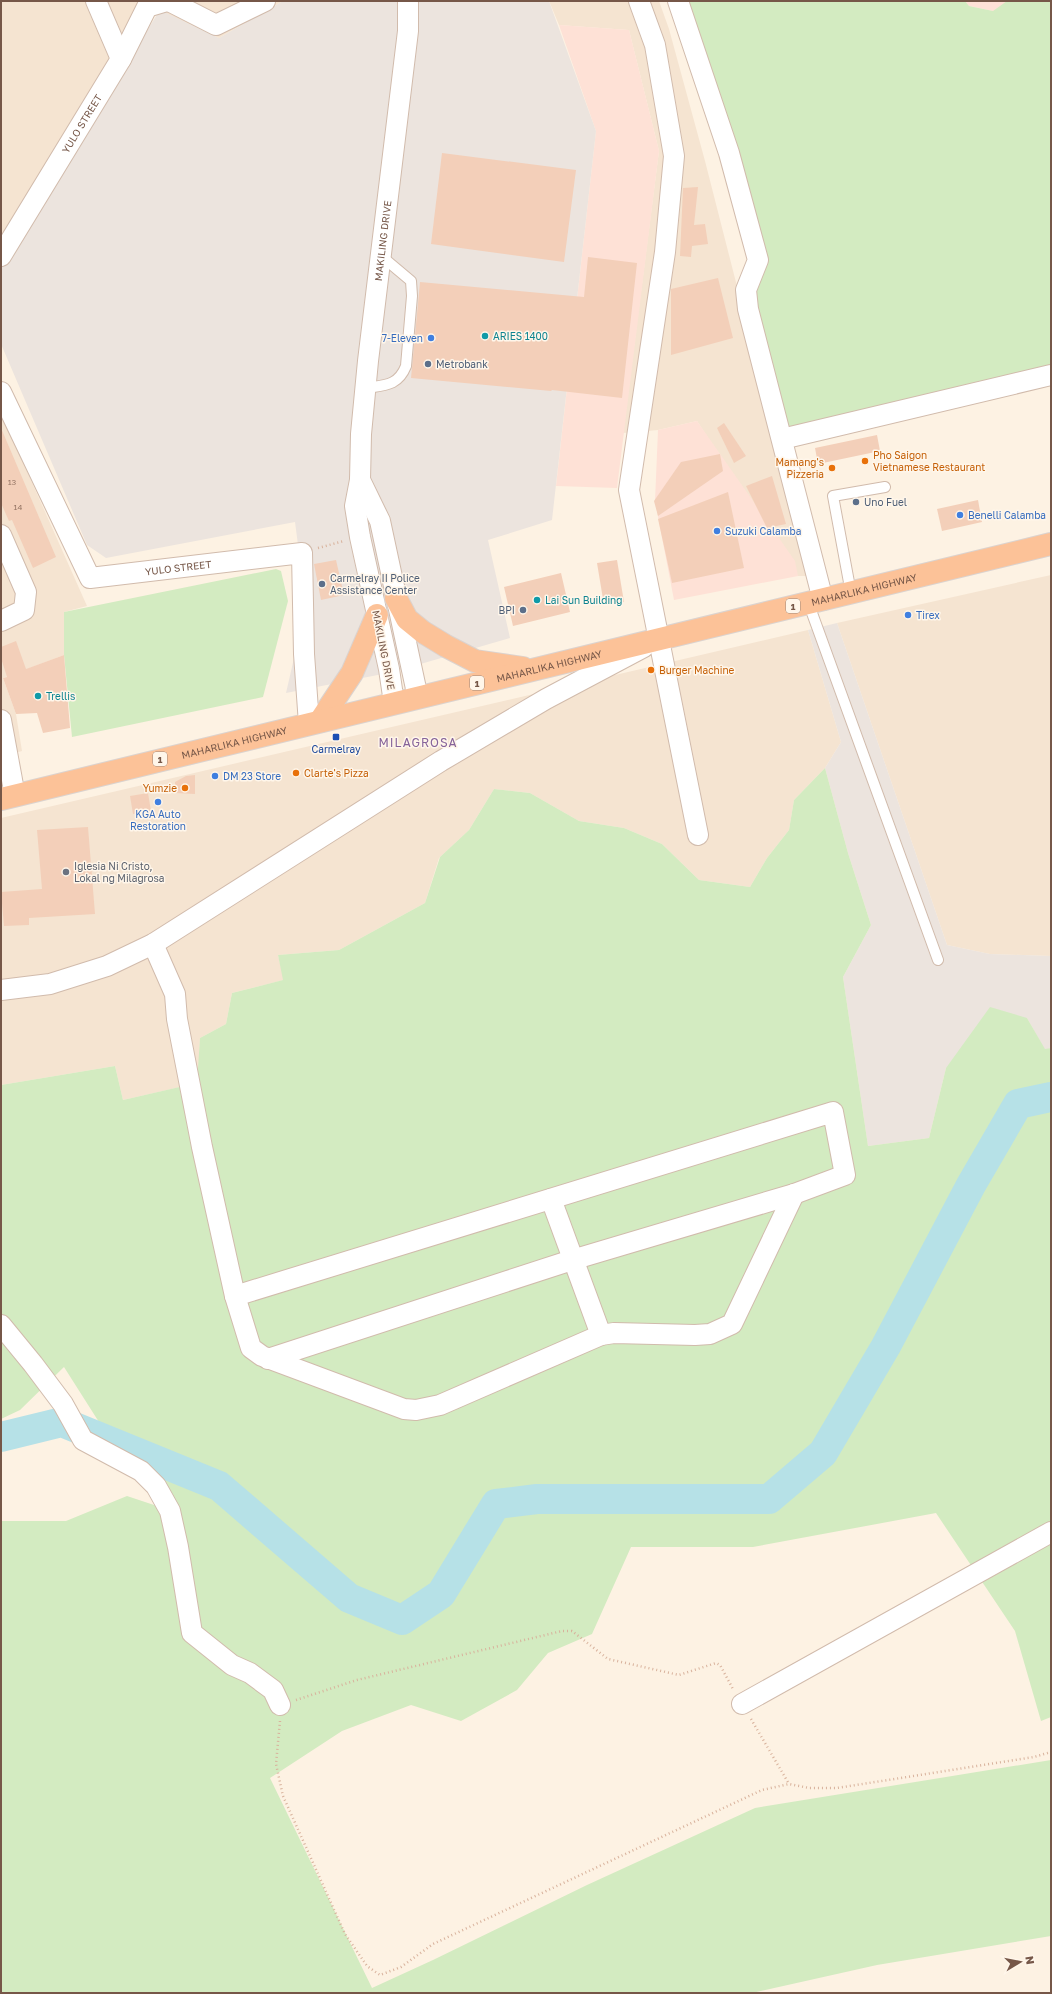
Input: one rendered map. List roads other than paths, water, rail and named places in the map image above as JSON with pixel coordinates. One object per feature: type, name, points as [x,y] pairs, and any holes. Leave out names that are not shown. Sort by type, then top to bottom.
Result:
[{"type":"highway","name":"MAHARLIKA HIGHWAY","points":[[8,797],[1051,544]]},
{"type":"highway","points":[[396,598],[407,619],[423,632],[469,658],[475,661],[536,669]]},
{"type":"highway","points":[[314,722],[352,673],[377,615]]},
{"type":"street","points":[[96,1],[121,59]]},
{"type":"street","name":"YULO STREET","points":[[1,256],[121,59],[147,7],[168,1],[216,25],[265,1]]},
{"type":"street","name":"MAKILING DRIVE","points":[[394,703],[360,538],[355,506],[360,480],[361,434],[380,255],[408,31],[408,1]]},
{"type":"street","points":[[639,1],[655,45],[674,156],[665,252],[629,490],[698,835]]},
{"type":"street","points":[[678,1],[729,153],[758,260],[746,290],[748,309],[782,439],[816,601]]},
{"type":"street","points":[[782,439],[1051,375]]},
{"type":"street","name":"YULO STREET","points":[[1,392],[90,578],[302,553],[304,654],[314,722]]},
{"type":"street","name":"MAKILING DRIVE","points":[[360,480],[380,521],[418,698]]},
{"type":"street","points":[[1,535],[26,592],[24,610],[1,621]]},
{"type":"street","points":[[1,990],[50,984],[107,966],[153,944],[441,761],[546,699],[660,639]]},
{"type":"street","points":[[1,720],[8,797]]},
{"type":"street","points":[[153,944],[175,994],[177,1019],[202,1147],[235,1296],[250,1348],[268,1358],[404,1409],[416,1410],[440,1405],[601,1335],[614,1333],[710,1334],[732,1324],[794,1194]]},
{"type":"street","points":[[235,1296],[833,1112],[845,1175],[794,1194],[572,1260],[268,1358]]},
{"type":"street","points":[[551,1199],[572,1260],[601,1335]]},
{"type":"street","points":[[1,1325],[63,1404],[83,1440],[141,1471],[156,1486],[170,1511],[178,1547],[192,1633],[232,1665],[250,1674],[273,1690],[280,1705]]},
{"type":"street","points":[[742,1704],[1051,1532]]},
{"type":"lane","points":[[366,388],[388,385],[402,377],[406,366],[412,296],[410,281],[380,255]]},
{"type":"lane","points":[[851,593],[832,496],[885,487]]},
{"type":"lane","points":[[816,601],[938,960]]},
{"type":"waterway","points":[[1,1437],[62,1422],[219,1486],[349,1598],[402,1620],[441,1594],[496,1504],[537,1499],[769,1499],[823,1453],[886,1346],[971,1185],[1018,1104],[1051,1097]]},
{"type":"place","name":"ARIES 1400","points":[[485,336]]},
{"type":"place","name":"7-Eleven","points":[[431,338]]},
{"type":"place","name":"Metrobank","points":[[428,364]]},
{"type":"place","name":"Pho Saigon Vietnamese Restaurant","points":[[865,461]]},
{"type":"place","name":"Mamang's Pizzeria","points":[[832,468]]},
{"type":"place","name":"Uno Fuel","points":[[856,502]]},
{"type":"place","name":"Benelli Calamba","points":[[960,515]]},
{"type":"place","name":"Suzuki Calamba","points":[[717,531]]},
{"type":"place","name":"Carmelray II Police Assistance Center","points":[[322,584]]},
{"type":"place","name":"Lai Sun Building","points":[[537,600]]},
{"type":"place","name":"BPI","points":[[523,610]]},
{"type":"place","name":"Tirex","points":[[908,615]]},
{"type":"place","name":"Burger Machine","points":[[651,670]]},
{"type":"place","name":"Trellis","points":[[38,696]]},
{"type":"place","name":"Carmelray","points":[[336,737]]},
{"type":"place","name":"Clarte's Pizza","points":[[296,773]]},
{"type":"place","name":"DM 23 Store","points":[[215,776]]},
{"type":"place","name":"Yumzie","points":[[185,788]]},
{"type":"place","name":"KGA Auto Restoration","points":[[158,802]]},
{"type":"place","name":"Iglesia Ni Cristo, Lokal ng Milagrosa","points":[[66,872]]},
{"type":"district","name":"MILAGROSA","points":[[418,742]]}]
